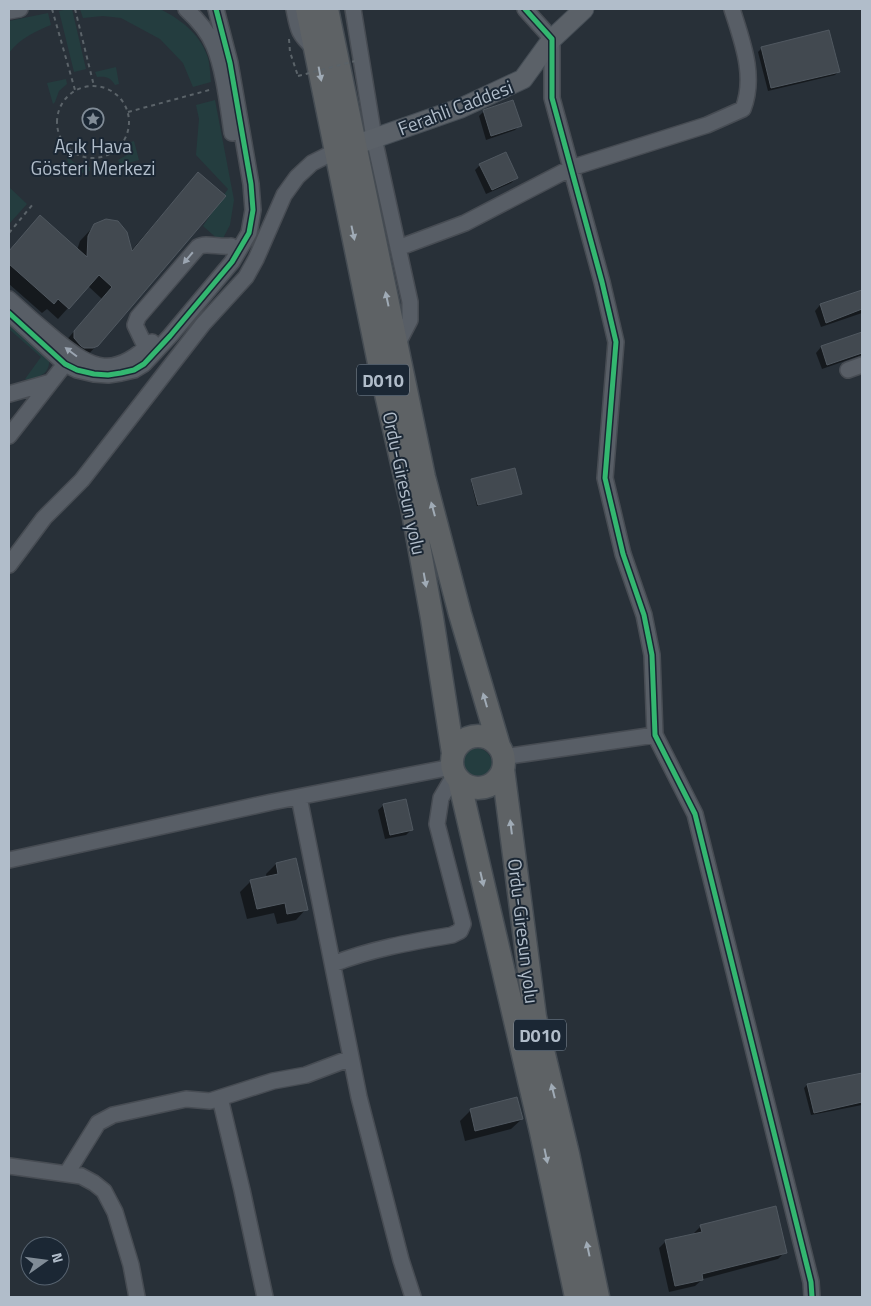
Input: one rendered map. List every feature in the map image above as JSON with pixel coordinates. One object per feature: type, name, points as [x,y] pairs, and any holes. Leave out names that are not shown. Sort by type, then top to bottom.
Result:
[{"type":"highway","name":"Ordu-Giresun yolu","points":[[307,9],[315,50],[355,144],[380,368],[412,507],[432,618],[455,769],[539,1123],[576,1297]]},
{"type":"highway","name":"Ordu-Giresun yolu","points":[[327,9],[424,477],[460,614],[502,757],[535,1017],[568,1154],[598,1297]]},
{"type":"highway","points":[[478,736],[486,737],[502,757],[499,777],[493,784],[484,788],[466,786],[455,769],[462,740],[478,736]]},
{"type":"main road","name":"Ferahli Caddesi","points":[[355,144],[462,108],[523,80],[552,39],[584,9]]},
{"type":"street","points":[[9,11],[20,9]]},
{"type":"street","points":[[9,299],[75,355],[89,364],[100,366],[122,363],[142,352],[155,339],[231,246],[242,226],[244,203],[224,87],[214,44],[206,30],[186,9]]},
{"type":"street","points":[[9,313],[65,364],[77,370],[108,376],[134,370],[144,364],[232,262],[249,232],[253,210],[251,184],[230,63],[216,9]]},
{"type":"street","points":[[294,9],[302,38],[315,50]]},
{"type":"street","points":[[353,9],[355,144],[398,248],[410,302],[410,320],[397,345]]},
{"type":"street","points":[[525,9],[552,39],[552,98],[602,282],[616,342],[605,478],[623,554],[644,615],[652,655],[655,735],[695,814],[808,1273],[812,1297]]},
{"type":"street","points":[[398,248],[465,223],[571,168],[707,125],[743,109],[748,96],[747,58],[732,9]]},
{"type":"street","points":[[9,565],[44,518],[82,480],[203,324],[246,277],[256,259],[284,195],[297,177],[312,163],[355,144]]},
{"type":"street","points":[[146,348],[144,339],[135,325],[138,317],[198,247],[202,244],[223,248],[231,246]]},
{"type":"street","points":[[9,436],[65,364]]},
{"type":"street","points":[[9,394],[51,382]]},
{"type":"street","points":[[502,757],[655,735]]},
{"type":"street","points":[[9,860],[299,797],[455,769]]},
{"type":"street","points":[[332,964],[388,946],[452,935],[460,931],[463,924],[437,824],[441,798],[455,769]]},
{"type":"street","points":[[299,797],[359,1097],[401,1260],[413,1297]]},
{"type":"street","points":[[67,1174],[98,1123],[112,1115],[186,1099],[210,1101],[273,1082],[306,1075],[351,1058]]},
{"type":"street","points":[[220,1098],[242,1190],[264,1297]]},
{"type":"street","points":[[9,1166],[81,1176],[104,1191],[115,1212],[131,1266],[137,1297]]},
{"type":"path","points":[[52,9],[75,90]]},
{"type":"path","points":[[75,9],[94,86]]},
{"type":"path","points":[[290,52],[298,76],[355,62]]},
{"type":"path","points":[[90,85],[94,86],[102,86],[114,92],[123,100],[130,123],[128,134],[114,152],[103,157],[92,158],[81,156],[63,142],[58,131],[57,119],[60,106],[67,96],[75,90],[90,85]]},
{"type":"path","points":[[128,112],[224,87]]},
{"type":"path","points":[[9,233],[33,204]]},
{"type":"green space","points":[[72,9],[86,69],[74,72],[59,11]]},
{"type":"green space","points":[[80,9],[160,9],[182,22],[194,33],[204,47],[208,58],[211,82],[193,87],[183,63],[160,39],[121,18],[103,16],[83,18]]},
{"type":"green space","points":[[48,13],[51,25],[23,40],[9,53],[9,21]]},
{"type":"green space","points":[[116,67],[119,84],[115,85],[108,78],[97,77],[95,72]]},
{"type":"green space","points":[[66,79],[67,84],[59,91],[53,104],[47,83]]},
{"type":"green space","points":[[215,100],[234,200],[230,225],[221,242],[203,226],[228,189],[196,155],[199,119],[196,105]]},
{"type":"green space","points":[[134,141],[139,160],[120,165],[118,160],[127,155],[131,142]]},
{"type":"green space","points":[[67,158],[78,165],[90,167],[90,171],[71,176]]},
{"type":"green space","points":[[9,187],[27,204],[9,224]]},
{"type":"green space","points":[[9,320],[49,357],[47,371],[41,376],[28,380],[25,379],[41,357],[9,329]]},
{"type":"green space","points":[[476,748],[487,753],[492,764],[487,775],[476,780],[465,775],[460,764],[465,753]]},
{"type":"building","points":[[829,30],[840,72],[771,88],[761,47]]},
{"type":"building","points":[[513,100],[522,126],[491,136],[483,110]]},
{"type":"building","points":[[506,152],[518,178],[492,190],[479,164]]},
{"type":"building","points":[[198,172],[226,196],[98,346],[84,348],[74,338],[74,331],[112,287],[99,275],[69,309],[58,299],[54,304],[9,264],[9,251],[40,215],[87,257],[88,236],[94,224],[106,219],[118,221],[127,232],[132,251]]},
{"type":"building","points":[[862,290],[862,309],[826,323],[820,304]]},
{"type":"building","points":[[862,332],[862,353],[827,365],[821,346]]},
{"type":"building","points":[[515,468],[522,494],[478,505],[471,479]]},
{"type":"building","points":[[406,799],[413,830],[390,835],[383,804]]},
{"type":"building","points":[[296,858],[308,910],[287,914],[285,903],[257,909],[250,880],[278,874],[276,863]]},
{"type":"building","points":[[862,1073],[862,1102],[814,1113],[807,1084]]},
{"type":"building","points":[[517,1097],[523,1119],[475,1131],[470,1109]]},
{"type":"building","points":[[776,1206],[787,1253],[702,1274],[703,1280],[675,1286],[665,1240],[702,1232],[700,1225]]},
{"type":"cycle path","points":[[9,313],[65,364],[77,370],[94,374],[108,375],[121,373],[134,370],[144,364],[232,262],[249,233],[253,210],[251,184],[230,63],[216,9]]},
{"type":"cycle path","points":[[525,9],[552,39],[552,98],[602,282],[616,342],[605,478],[623,554],[644,615],[652,655],[655,735],[695,814],[811,1282],[812,1297]]},
{"type":"place","name":"Açık Hava Gösteri Merkezi","points":[[93,119]]}]
